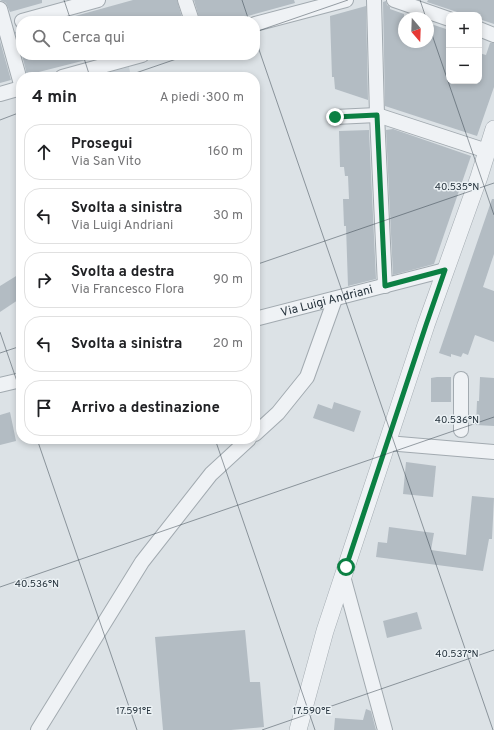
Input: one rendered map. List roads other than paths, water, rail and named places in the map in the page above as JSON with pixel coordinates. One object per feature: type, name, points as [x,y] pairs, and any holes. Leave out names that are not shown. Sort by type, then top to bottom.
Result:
[{"type":"street","points":[[40,16],[98,0]]},
{"type":"street","points":[[185,0],[190,16]]},
{"type":"street","points":[[260,23],[346,0]]},
{"type":"street","points":[[374,0],[377,115],[385,286]]},
{"type":"street","points":[[394,0],[446,18]]},
{"type":"street","points":[[0,9],[17,72]]},
{"type":"street","points":[[4,26],[16,23]]},
{"type":"street","points":[[482,31],[494,35]]},
{"type":"street","points":[[80,72],[124,60]]},
{"type":"street","points":[[0,94],[16,89]]},
{"type":"street","points":[[335,117],[377,115],[487,151]]},
{"type":"street","points":[[298,730],[325,631],[445,270],[494,129]]},
{"type":"street","name":"Via Luigi Andriani","points":[[260,318],[445,270]]},
{"type":"street","points":[[260,429],[278,413],[307,377],[335,299]]},
{"type":"street","points":[[461,379],[461,430]]},
{"type":"street","points":[[0,385],[16,381]]},
{"type":"street","points":[[38,730],[142,562],[211,474],[244,444]]},
{"type":"street","points":[[387,444],[494,452]]},
{"type":"street","points":[[343,576],[384,730]]}]
